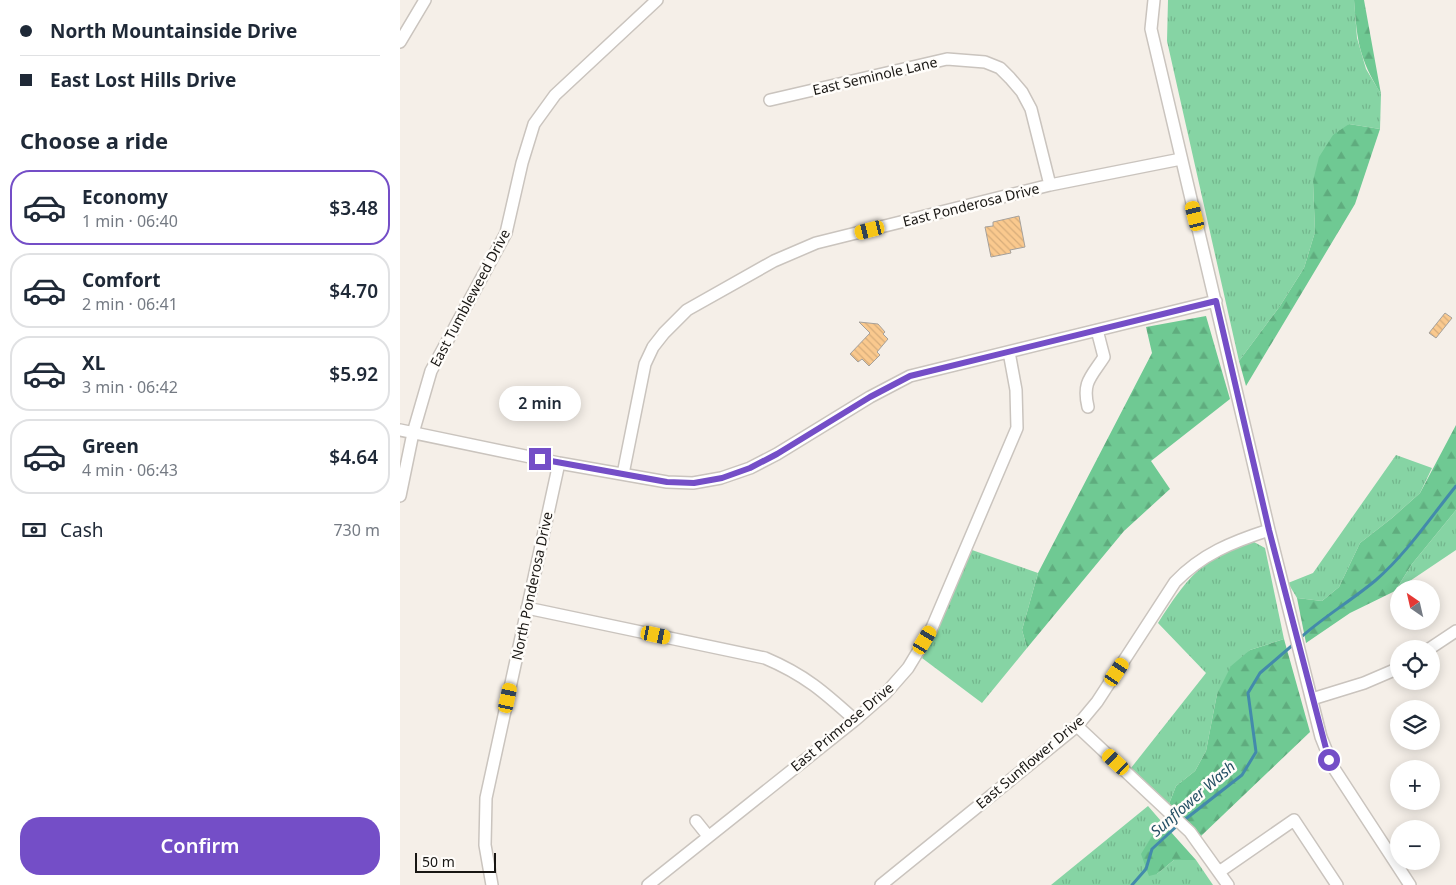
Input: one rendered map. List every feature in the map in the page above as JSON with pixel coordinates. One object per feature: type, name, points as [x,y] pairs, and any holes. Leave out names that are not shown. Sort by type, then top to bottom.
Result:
[{"type":"street","points":[[400,42],[424,0]]},
{"type":"street","name":"East Tumbleweed Drive","points":[[400,496],[413,433],[431,371],[506,233],[522,163],[534,124],[555,95],[656,0]]},
{"type":"street","points":[[1154,0],[1151,29],[1269,530],[1321,737],[1333,767],[1410,885]]},
{"type":"street","name":"East Seminole Lane","points":[[770,100],[947,59],[985,62],[1000,68],[1027,100],[1031,109],[1050,185]]},
{"type":"street","name":"East Ponderosa Drive","points":[[623,474],[646,364],[653,347],[687,310],[774,261],[816,243],[1050,185],[1181,159]]},
{"type":"street","points":[[400,430],[558,463],[667,482],[694,483],[722,478],[750,468],[777,454],[870,397],[910,376],[1216,301]]},
{"type":"street","points":[[1088,407],[1084,391],[1086,384],[1104,357],[1097,330]]},
{"type":"street","name":"East Primrose Drive","points":[[648,885],[855,720],[886,694],[908,668],[931,630],[1016,428],[1016,390],[1009,352]]},
{"type":"street","name":"North Ponderosa Drive","points":[[492,885],[485,845],[486,798],[558,463]]},
{"type":"street","name":"East Sunflower Drive","points":[[881,885],[1077,726],[1097,702],[1175,582],[1188,568],[1232,542],[1269,530]]},
{"type":"street","points":[[527,608],[766,658],[796,672],[824,692],[855,720]]},
{"type":"street","points":[[1440,642],[1456,631]]},
{"type":"street","points":[[1312,699],[1364,683],[1390,672]]},
{"type":"street","points":[[1077,726],[1190,832],[1228,885]]},
{"type":"street","points":[[1219,872],[1294,820],[1337,885]]},
{"type":"street","points":[[696,822],[708,836]]},
{"type":"green space","points":[[1168,0],[1354,0],[1357,38],[1366,69],[1381,94],[1380,129],[1349,124],[1313,181],[1315,232],[1304,268],[1280,306],[1239,361],[1167,41]]},
{"type":"green space","points":[[1354,0],[1364,0],[1381,94],[1368,70],[1360,49]]},
{"type":"green space","points":[[1349,124],[1380,129],[1355,204],[1246,386],[1239,361],[1280,306],[1304,268],[1315,232],[1313,181],[1319,157],[1333,135]]},
{"type":"green space","points":[[1206,316],[1230,399],[1151,461],[1170,489],[1124,531],[1027,648],[1022,630],[1038,573],[1152,353],[1146,327]]},
{"type":"green space","points":[[1456,425],[1456,510],[1412,564],[1402,580],[1390,580],[1390,593],[1350,613],[1306,643],[1297,598],[1322,601],[1339,587],[1360,543],[1420,493]]},
{"type":"green space","points":[[1396,455],[1432,468],[1420,493],[1360,543],[1339,587],[1322,601],[1297,598],[1288,583],[1313,573]]},
{"type":"green space","points":[[1456,510],[1456,550],[1411,580],[1402,580],[1412,564]]},
{"type":"green space","points":[[1254,542],[1265,548],[1284,639],[1250,650],[1217,694],[1206,751],[1195,771],[1176,786],[1169,804],[1131,768],[1206,673],[1158,623],[1177,594],[1208,562],[1236,547]]},
{"type":"green space","points":[[972,550],[1038,573],[1022,630],[1027,648],[982,703],[922,658]]},
{"type":"green space","points":[[1284,639],[1310,732],[1201,836],[1169,804],[1176,786],[1195,771],[1206,751],[1217,694],[1231,666],[1250,650]]},
{"type":"green space","points":[[1148,806],[1161,821],[1142,854],[1157,874],[1174,860],[1196,860],[1213,885],[1051,885]]},
{"type":"green space","points":[[1161,821],[1196,860],[1174,860],[1157,874],[1149,876],[1141,854]]},
{"type":"building","points":[[1019,216],[1025,247],[1010,250],[1011,253],[991,257],[985,227],[993,226],[993,222]]},
{"type":"building","points":[[1445,313],[1452,318],[1436,338],[1429,333]]},
{"type":"building","points":[[859,322],[878,324],[888,339],[877,352],[880,355],[869,366],[862,359],[858,362],[850,354],[870,333]]},
{"type":"waterway","name":"Sunflower Wash","points":[[1299,639],[1387,570],[1408,547],[1456,486]]},
{"type":"waterway","name":"Sunflower Wash","points":[[1183,821],[1242,775],[1256,752],[1248,693],[1260,673],[1295,643]]},
{"type":"waterway","name":"Sunflower Wash","points":[[1132,885],[1146,869],[1152,849],[1178,825]]},
{"type":"route","points":[[540,459],[667,482],[694,483],[722,478],[750,468],[777,454],[870,397],[910,376],[1216,301],[1269,530],[1321,737],[1329,760]]}]
